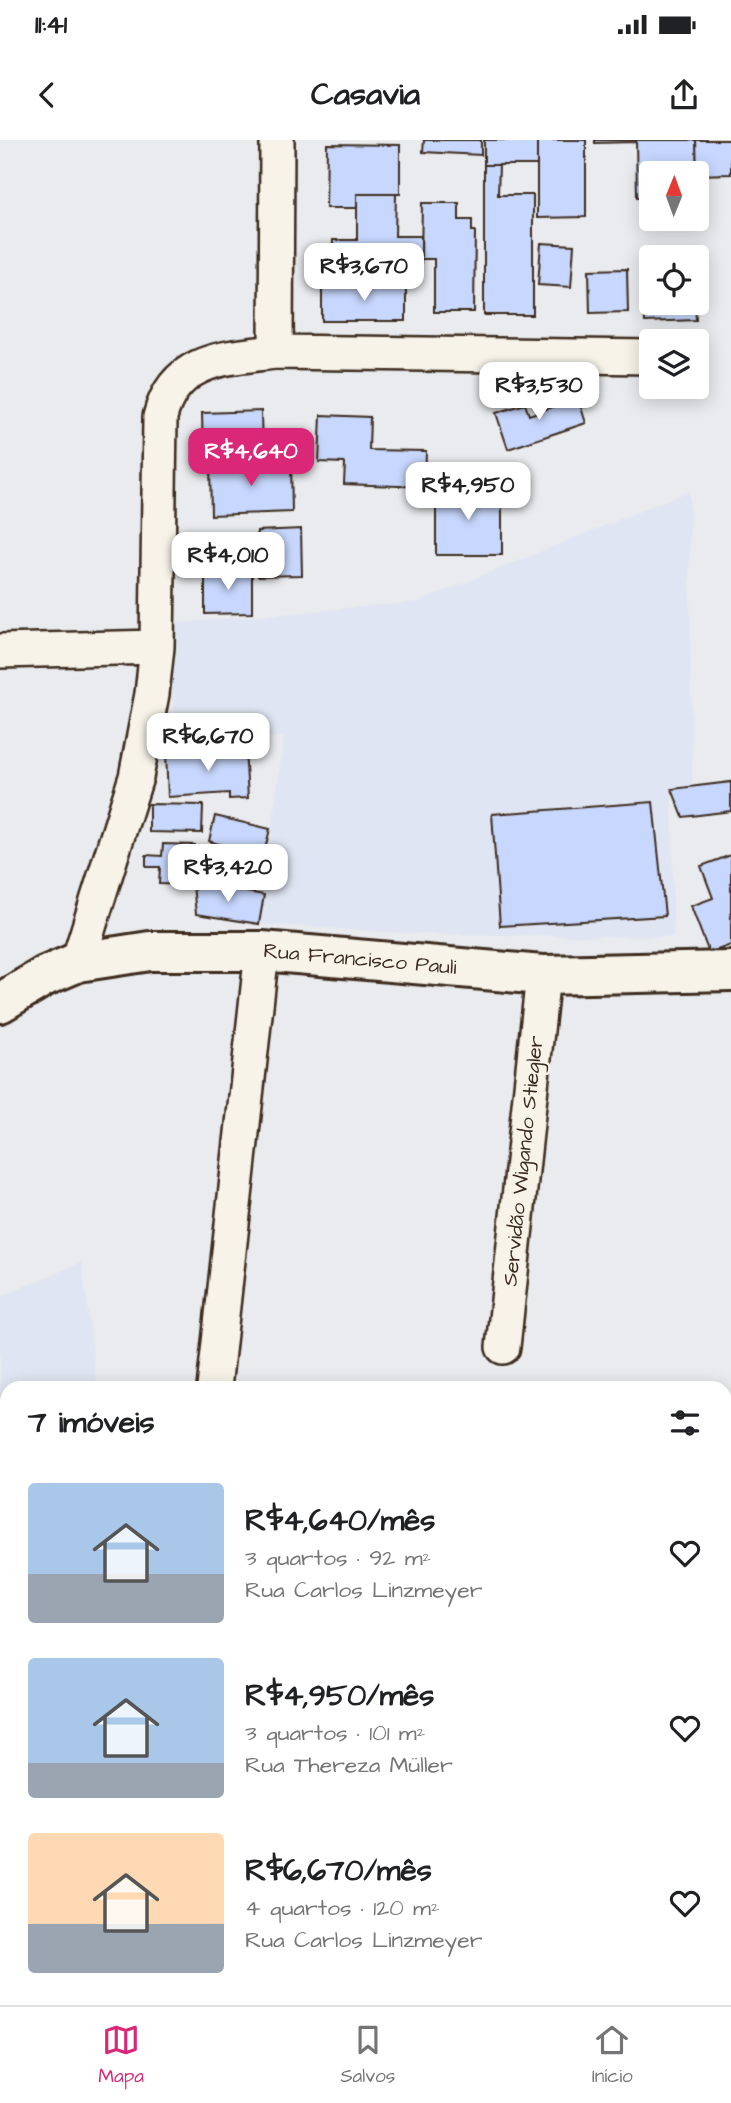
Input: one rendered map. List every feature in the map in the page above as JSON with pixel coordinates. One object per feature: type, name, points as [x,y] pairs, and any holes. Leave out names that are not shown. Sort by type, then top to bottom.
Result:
[{"type":"street","points":[[276,352],[277,140]]},
{"type":"street","points":[[78,962],[136,777],[145,739],[157,647],[160,417],[165,399],[175,382],[194,369],[219,358],[276,352],[639,357]]},
{"type":"street","points":[[0,651],[157,647]]},
{"type":"street","name":"Rua Francisco Pauli","points":[[0,1003],[45,976],[78,962],[150,951],[262,951],[543,975],[731,971]]},
{"type":"street","points":[[215,1381],[262,951]]},
{"type":"street","name":"Servidão Wigando Stiegler","points":[[503,1347],[543,975]]},
{"type":"shaded area","points":[[689,491],[692,787],[672,789],[673,937],[420,934],[259,924],[284,737],[177,746],[166,624],[418,602]]},
{"type":"shaded area","points":[[82,1262],[96,1381],[0,1381],[0,1292],[3,1296]]},
{"type":"building","points":[[424,140],[481,140],[481,155],[423,152]]},
{"type":"building","points":[[484,140],[537,140],[537,165],[484,165]]},
{"type":"building","points":[[537,140],[586,140],[586,217],[537,218]]},
{"type":"building","points":[[595,140],[636,140],[636,142],[595,143]]},
{"type":"building","points":[[636,140],[696,140],[696,161],[639,161],[637,197]]},
{"type":"building","points":[[696,140],[731,140],[731,174],[709,175],[709,161],[697,161]]},
{"type":"building","points":[[327,144],[400,145],[400,194],[357,194],[357,208],[326,208]]},
{"type":"building","points":[[484,165],[499,165],[498,195],[533,195],[533,315],[484,315]]},
{"type":"building","points":[[357,194],[396,194],[395,236],[421,236],[421,267],[332,266],[333,240],[357,240]]},
{"type":"building","points":[[422,203],[459,203],[459,220],[472,220],[472,231],[475,231],[474,312],[434,312],[434,259],[421,259]]},
{"type":"building","points":[[541,243],[574,245],[571,287],[538,285]]},
{"type":"building","points":[[627,269],[628,312],[590,313],[589,270]]},
{"type":"building","points":[[322,285],[406,285],[406,321],[322,321]]},
{"type":"building","points":[[645,315],[696,315],[696,320],[645,322]]},
{"type":"building","points":[[578,398],[586,423],[508,449],[496,413],[525,404],[529,415]]},
{"type":"building","points":[[261,411],[262,452],[203,454],[202,413]]},
{"type":"building","points":[[321,415],[370,417],[369,450],[426,451],[425,487],[344,484],[345,463],[319,462]]},
{"type":"building","points":[[291,461],[292,512],[211,515],[210,463]]},
{"type":"building","points":[[436,486],[474,486],[470,495],[502,495],[502,555],[436,555]]},
{"type":"building","points":[[301,529],[302,575],[258,576],[257,531]]},
{"type":"building","points":[[252,569],[252,613],[205,614],[205,570]]},
{"type":"building","points":[[245,748],[248,798],[229,799],[229,793],[168,797],[166,753]]},
{"type":"building","points":[[731,782],[731,811],[683,817],[672,789]]},
{"type":"building","points":[[653,802],[665,916],[500,926],[492,814]]},
{"type":"building","points":[[149,804],[203,805],[202,833],[149,832]]},
{"type":"building","points":[[215,816],[270,829],[255,890],[217,881],[225,846],[209,841]]},
{"type":"building","points":[[163,844],[195,845],[193,885],[159,884],[160,867],[146,867],[146,855],[162,856]]},
{"type":"building","points":[[731,855],[731,945],[709,953],[691,906],[713,898],[701,866]]},
{"type":"building","points":[[201,884],[264,895],[259,924],[196,914],[193,885]]}]
